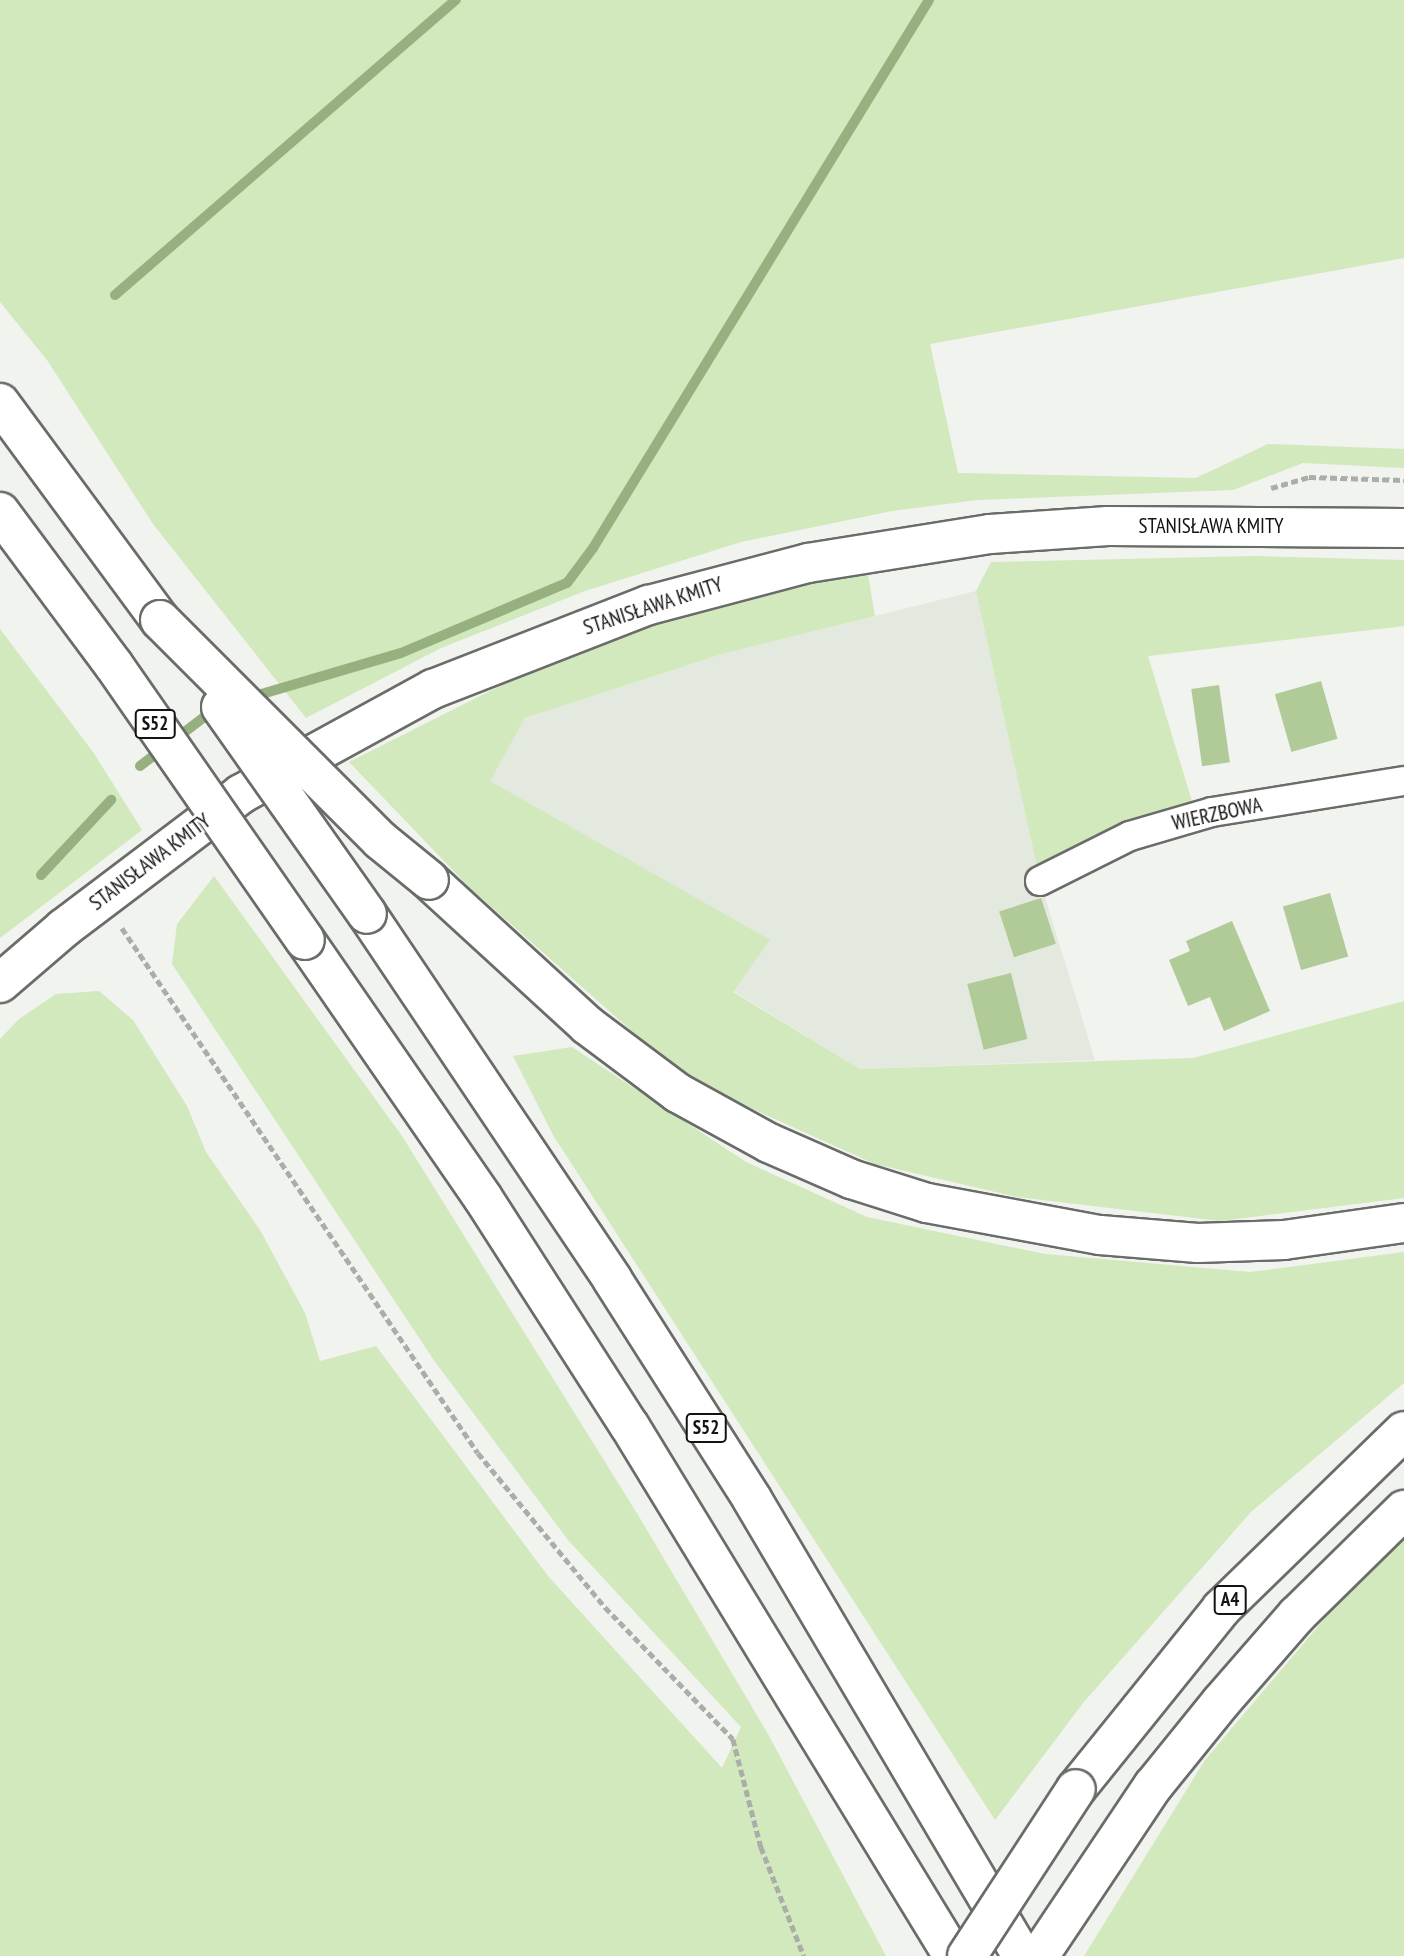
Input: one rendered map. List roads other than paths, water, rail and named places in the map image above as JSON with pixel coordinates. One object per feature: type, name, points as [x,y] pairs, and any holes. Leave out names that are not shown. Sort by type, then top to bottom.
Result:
[{"type":"main road","name":"S52","points":[[0,403],[160,620],[367,914],[612,1279],[752,1499],[1022,1956]]},
{"type":"main road","name":"S52","points":[[0,512],[121,675],[483,1198],[629,1425],[953,1956]]},
{"type":"main road","name":"STANISŁAWA KMITY","points":[[0,983],[102,898],[241,794],[395,708],[532,647],[722,583],[877,549],[1039,530],[1404,528]]},
{"type":"main road","points":[[160,620],[380,840],[429,880],[587,1025],[678,1093],[769,1143],[852,1178],[927,1203],[1100,1235],[1198,1242],[1284,1240],[1404,1223]]},
{"type":"main road","name":"A4","points":[[967,1956],[1076,1789],[1221,1609],[1404,1430]]},
{"type":"main road","points":[[1039,1956],[1109,1848],[1221,1702],[1297,1615],[1404,1510]]},
{"type":"street","name":"WIERZBOWA","points":[[1040,881],[1130,836],[1212,812],[1404,781]]},
{"type":"waterway","points":[[115,295],[456,0]]},
{"type":"waterway","points":[[248,698],[401,653],[567,583],[593,548],[929,0]]},
{"type":"waterway","points":[[140,766],[216,708]]},
{"type":"waterway","points":[[41,875],[111,800]]}]
